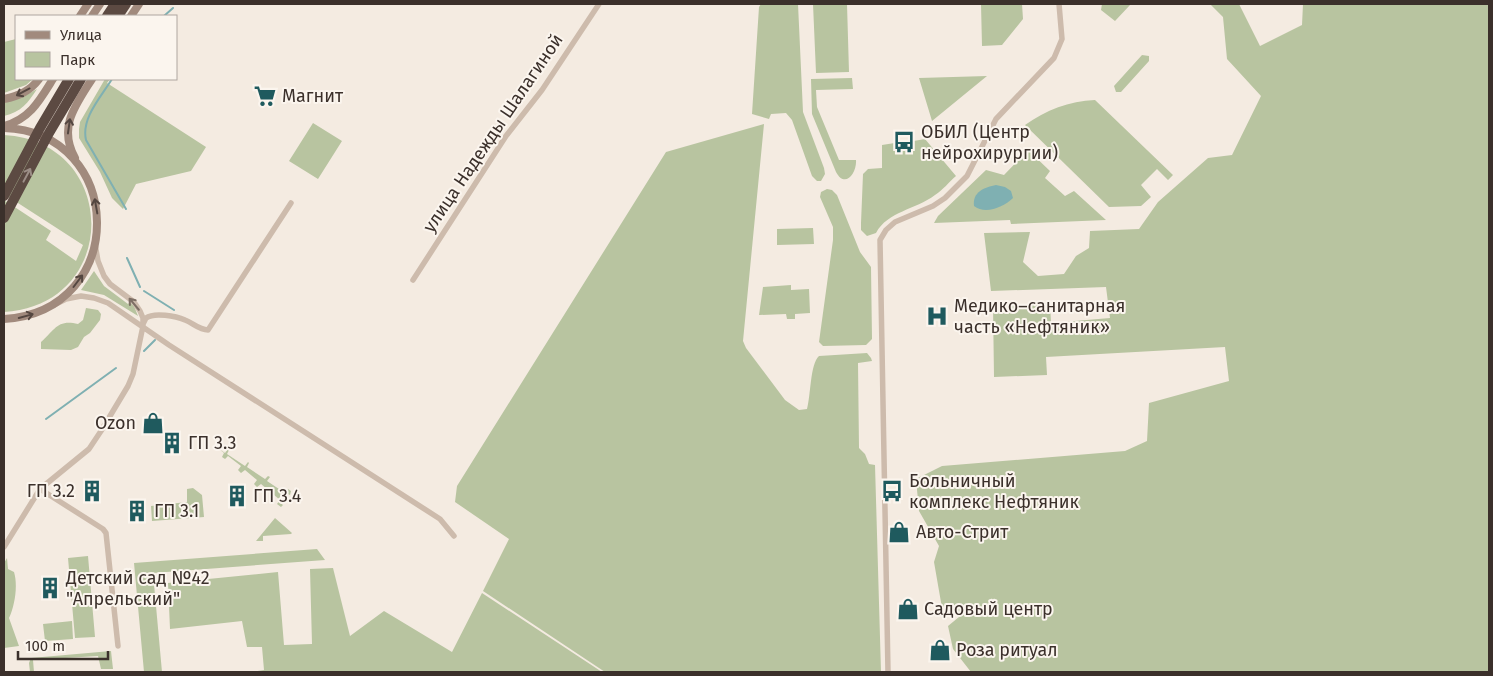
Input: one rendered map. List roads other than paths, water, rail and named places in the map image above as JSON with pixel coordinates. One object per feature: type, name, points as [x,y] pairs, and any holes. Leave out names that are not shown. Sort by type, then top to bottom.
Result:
[{"type":"highway","points":[[108,15],[114,4]]},
{"type":"highway","points":[[119,15],[126,4]]},
{"type":"highway","points":[[4,196],[40,128],[68,80]]},
{"type":"highway","points":[[4,218],[49,133],[80,80]]},
{"type":"main road","points":[[81,15],[88,4]]},
{"type":"main road","points":[[93,15],[100,4]]},
{"type":"main road","points":[[132,15],[139,4]]},
{"type":"main road","points":[[4,99],[22,94],[38,80]]},
{"type":"main road","points":[[4,127],[31,112],[52,80]]},
{"type":"main road","points":[[4,319],[26,316],[47,308],[64,297],[86,269],[96,244],[98,219],[96,203],[68,138],[68,124],[74,109],[91,80]]},
{"type":"main road","points":[[4,127],[24,131],[47,139],[66,153],[82,171]]},
{"type":"street","name":"улица Надежды Шалагиной","points":[[413,280],[506,136],[542,90],[599,4]]},
{"type":"street","points":[[888,672],[880,240],[886,230],[895,222],[933,206],[945,198],[967,176],[996,118],[1054,58],[1062,39],[1059,4]]},
{"type":"street","points":[[4,547],[40,489],[89,449],[101,431],[128,386],[133,374],[146,318],[154,315],[176,317],[187,320],[203,330],[208,330],[291,203]]},
{"type":"street","points":[[96,244],[98,261],[104,276],[110,284],[129,297],[137,306],[143,318],[143,326]]},
{"type":"street","points":[[47,308],[81,296],[108,303],[440,519],[454,536]]},
{"type":"street","points":[[40,489],[103,529],[106,533],[118,646]]},
{"type":"water","points":[[996,185],[1011,191],[1013,198],[994,209],[983,210],[974,206],[975,197],[980,191]]},
{"type":"waterway","points":[[165,15],[173,8]]},
{"type":"waterway","points":[[111,80],[89,116],[85,132],[86,140],[126,209]]},
{"type":"waterway","points":[[127,258],[140,287]]},
{"type":"waterway","points":[[144,291],[174,310]]},
{"type":"waterway","points":[[144,351],[155,340]]},
{"type":"waterway","points":[[46,419],[116,368]]},
{"type":"place","name":"Магнит","points":[[265,96]]},
{"type":"place","name":"ОБИЛ (Центр нейрохирургии)","points":[[904,142]]},
{"type":"place","name":"Медико–санитарная часть «Нефтяник»","points":[[937,316]]},
{"type":"place","name":"Ozon","points":[[153,423]]},
{"type":"place","name":"ГП 3.3","points":[[172,443]]},
{"type":"place","name":"ГП 3.2","points":[[92,491]]},
{"type":"place","name":"Больничный комплекс Нефтяник","points":[[892,491]]},
{"type":"place","name":"ГП 3.4","points":[[237,496]]},
{"type":"place","name":"ГП 3.1","points":[[137,511]]},
{"type":"place","name":"Авто-Стрит","points":[[899,532]]},
{"type":"place","name":"Детский сад №42 \"Апрельский\"","points":[[50,588]]},
{"type":"place","name":"Садовый центр","points":[[908,609]]},
{"type":"place","name":"Роза ритуал","points":[[940,650]]}]
